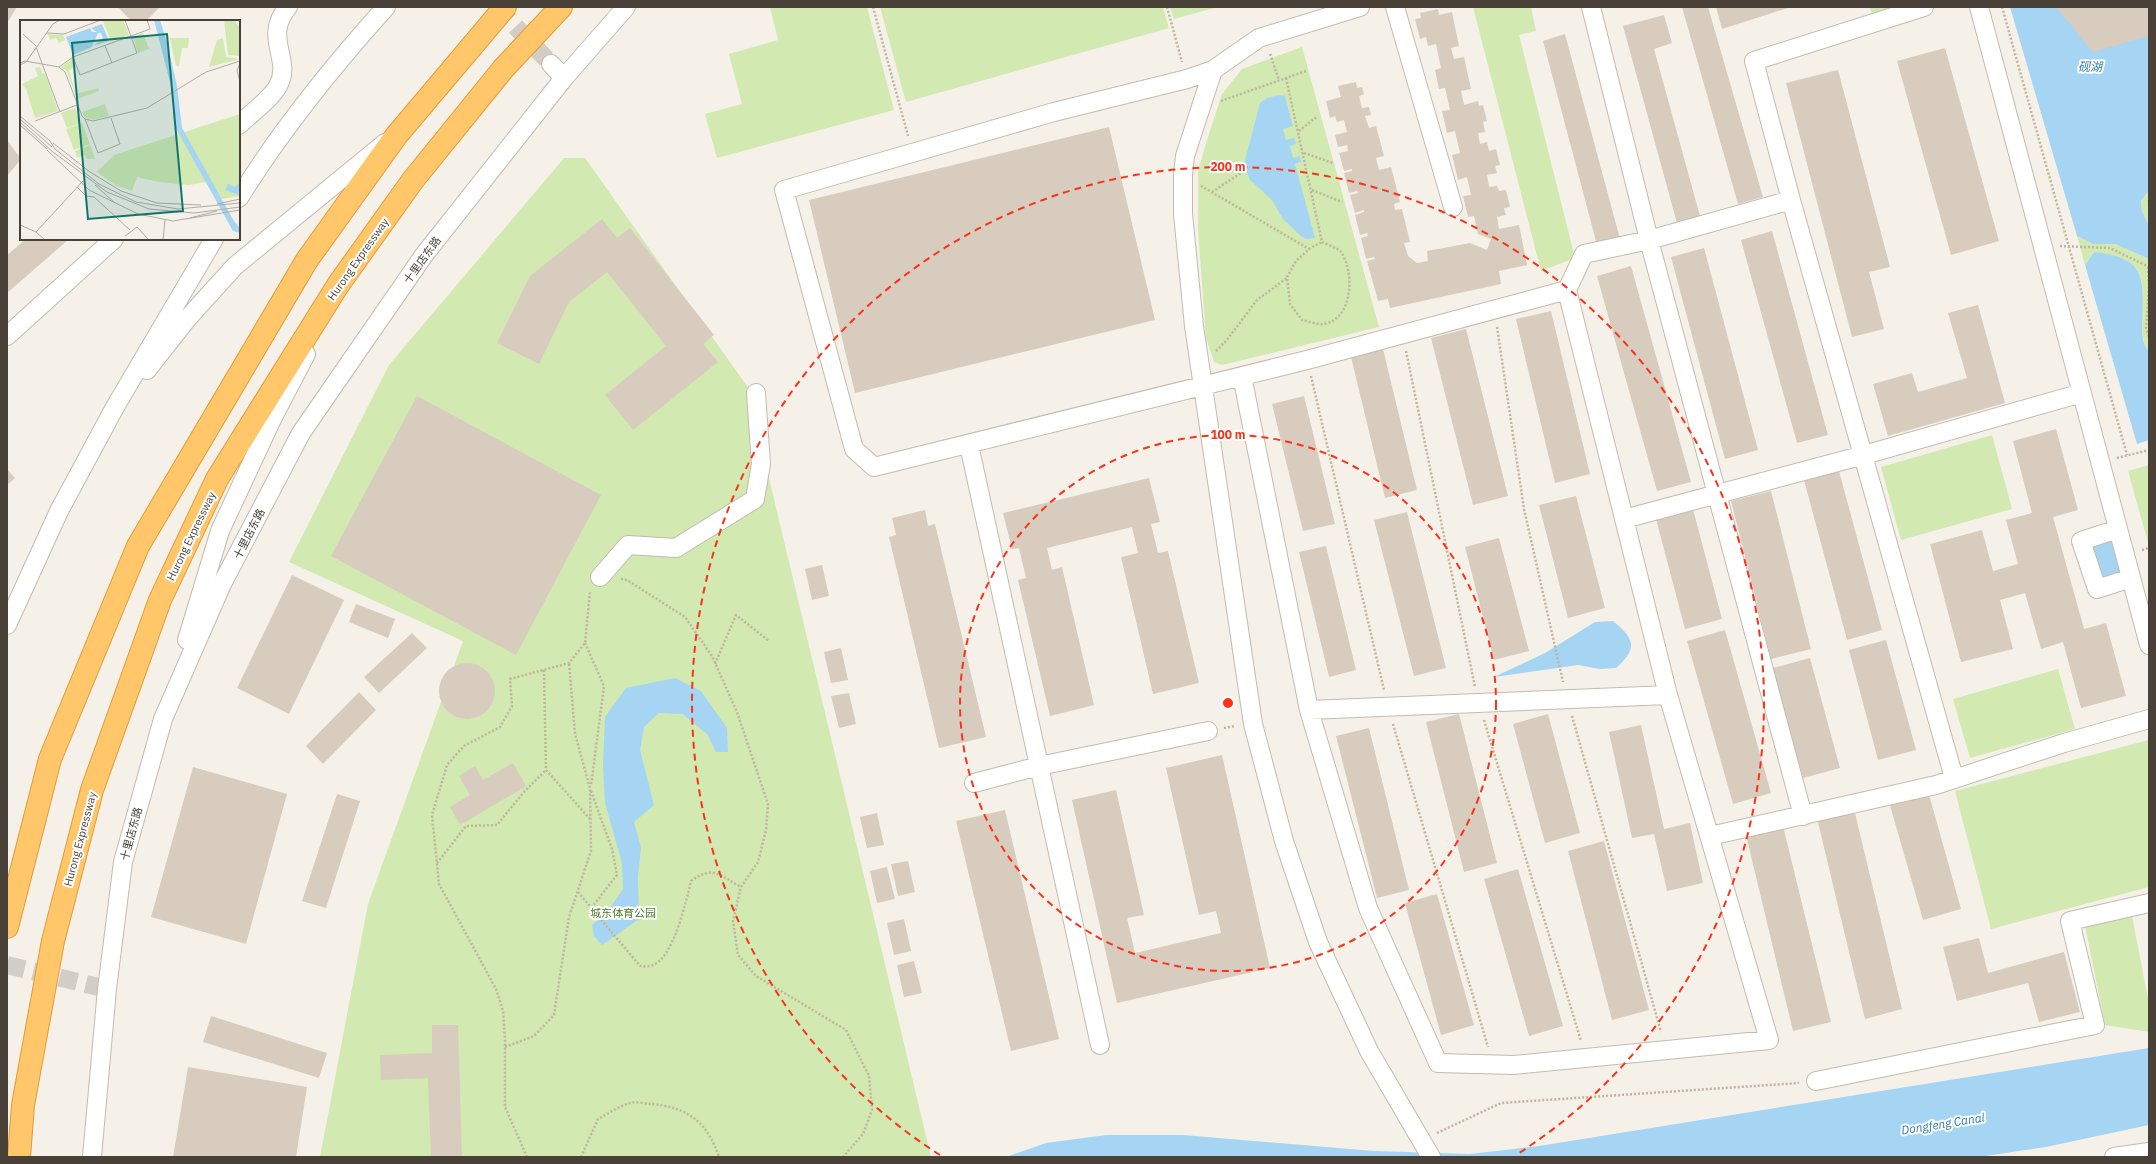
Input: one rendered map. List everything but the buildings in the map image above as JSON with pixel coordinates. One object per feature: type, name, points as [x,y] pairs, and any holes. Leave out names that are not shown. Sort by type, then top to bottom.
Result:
[{"type":"highway","points":[[7,927],[50,760],[138,546],[307,260],[403,128],[505,7]]},
{"type":"highway","name":"Hurong Expressway","points":[[19,1157],[23,1105],[53,941],[92,790],[160,600],[217,479],[296,350],[354,262],[413,180],[503,69],[561,7]]},
{"type":"street","points":[[240,124],[278,86],[281,76],[281,58],[275,35],[280,18],[288,7]]},
{"type":"street","points":[[240,196],[264,158],[347,50],[386,7]]},
{"type":"street","name":"十里店东路","points":[[92,1157],[107,989],[123,862],[163,719],[222,584],[301,433],[424,255],[564,78],[626,7]]},
{"type":"street","points":[[1360,7],[1259,38],[1213,70],[1054,112],[784,190],[854,449],[874,468],[969,445],[1203,384],[1242,376],[1494,311],[1567,290]]},
{"type":"street","points":[[1394,7],[1452,207]]},
{"type":"street","points":[[1591,7],[1649,240],[1803,816]]},
{"type":"street","points":[[1924,7],[1754,61],[1791,200],[1954,778]]},
{"type":"street","points":[[1979,7],[2149,645]]},
{"type":"street","points":[[551,64],[564,78]]},
{"type":"street","points":[[1213,70],[1202,109],[1185,156],[1183,174],[1183,214],[1194,326],[1253,724],[1284,841],[1318,942],[1369,1050],[1427,1149]]},
{"type":"street","points":[[110,416],[187,319],[235,266],[403,128]]},
{"type":"street","points":[[1242,376],[1309,710],[1368,908],[1438,1063],[1514,1065],[1769,1040],[1668,695],[1567,290],[1584,254],[1649,240],[1791,200]]},
{"type":"street","points":[[7,336],[113,240]]},
{"type":"street","points":[[7,625],[59,511],[110,416],[213,240]]},
{"type":"street","points":[[163,719],[220,531],[272,419],[354,262]]},
{"type":"street","points":[[600,577],[628,545],[676,548],[755,499],[761,464],[756,393]]},
{"type":"street","points":[[1624,519],[1864,455],[2082,393]]},
{"type":"street","points":[[969,445],[1100,1045]]},
{"type":"street","points":[[2118,529],[2081,541],[2097,589],[2131,578]]},
{"type":"street","points":[[1309,710],[1668,695]]},
{"type":"street","points":[[1710,836],[1803,816],[1883,795],[1936,785],[1954,778],[2149,718]]},
{"type":"street","points":[[974,782],[1039,766],[1208,731]]},
{"type":"street","points":[[1816,1081],[2095,1025],[2070,922],[2149,903]]},
{"type":"street","points":[[83,1157],[100,1078]]},
{"type":"street","points":[[2114,1157],[2149,1152]]},
{"type":"path","points":[[873,7],[913,153]]},
{"type":"path","points":[[1167,7],[1187,78]]},
{"type":"path","points":[[2002,7],[2127,455]]},
{"type":"path","points":[[1259,38],[1272,57],[1279,80]]},
{"type":"path","points":[[1202,109],[1306,71]]},
{"type":"path","points":[[1286,78],[1304,153],[1322,242]]},
{"type":"path","points":[[1299,131],[1318,116]]},
{"type":"path","points":[[1304,153],[1333,163]]},
{"type":"path","points":[[1212,192],[1244,171]]},
{"type":"path","points":[[1183,174],[1309,249]]},
{"type":"path","points":[[1311,189],[1342,202]]},
{"type":"path","points":[[1200,366],[1226,341],[1257,300],[1287,277],[1296,261],[1309,249],[1322,242]]},
{"type":"path","points":[[1287,277],[1290,304],[1302,320],[1323,324],[1336,318],[1346,306],[1350,271],[1341,251],[1322,242]]},
{"type":"path","points":[[2042,246],[2110,248],[2148,267],[2149,284]]},
{"type":"path","points":[[2149,287],[2146,329],[2149,337]]},
{"type":"path","points":[[2101,463],[2149,450]]},
{"type":"path","points":[[505,1047],[534,1036],[554,1015],[569,917],[591,851],[590,788],[604,686],[585,643],[590,593],[600,577],[627,580],[686,617],[715,664],[736,712],[768,804],[766,830],[758,862],[741,887],[733,921],[738,955],[756,976],[779,992],[822,1014],[846,1030],[869,1076],[872,1110],[863,1134],[843,1157]]},
{"type":"path","points":[[715,664],[736,615],[769,641]]},
{"type":"path","points":[[527,1157],[505,1107],[505,1047],[503,1011],[496,989],[439,884],[432,815],[447,765],[464,746],[500,728],[512,706],[510,679],[569,663],[585,643]]},
{"type":"path","points":[[569,663],[575,734],[590,788],[612,849],[617,875],[592,907]]},
{"type":"path","points":[[544,670],[546,770],[591,820]]},
{"type":"path","points":[[1208,731],[1253,724]]},
{"type":"path","points":[[437,864],[466,826],[498,825],[524,793],[546,770]]},
{"type":"path","points":[[578,892],[597,912],[640,966],[652,965],[662,958],[682,921],[691,881],[702,873],[714,872],[741,887]]},
{"type":"path","points":[[1427,1149],[1500,1103],[1796,1083]]},
{"type":"path","points":[[581,1157],[598,1119],[631,1102],[666,1106],[685,1112],[700,1122],[712,1139],[719,1157]]},
{"type":"green space","points":[[770,7],[867,7],[894,110],[717,158],[705,114],[742,104],[729,54],[778,40]]},
{"type":"green space","points":[[880,7],[1163,7],[1169,28],[906,102]]},
{"type":"green space","points":[[1170,7],[1218,7],[1174,19]]},
{"type":"green space","points":[[1473,7],[1531,7],[1536,31],[1519,35],[1575,258],[1541,271]]},
{"type":"green space","points":[[1869,7],[1899,7],[1873,15]]},
{"type":"green space","points":[[1302,47],[1379,327],[1222,365],[1214,362],[1206,338],[1198,229],[1198,172],[1222,94],[1242,69]]},
{"type":"green space","name":"城东体育公园","points":[[564,158],[585,158],[747,386],[931,1157],[320,1157],[368,904],[463,641],[289,562],[389,365]]},
{"type":"green space","points":[[2149,190],[2149,226],[2142,211],[2141,201]]},
{"type":"green space","points":[[2077,236],[2093,244],[2115,244],[2149,259],[2149,352],[2144,342],[2142,331],[2142,291],[2141,279],[2137,270],[2125,261],[2094,252],[2085,265]]},
{"type":"green space","points":[[1992,435],[2012,509],[1901,540],[1881,467]]},
{"type":"green space","points":[[2149,465],[2149,546],[2128,471]]},
{"type":"green space","points":[[2058,669],[2075,729],[1970,758],[1953,699]]},
{"type":"green space","points":[[2149,740],[2149,887],[1991,929],[1955,791]]},
{"type":"green space","points":[[2132,916],[2149,1004],[2149,1032],[2105,1025],[2085,926]]},
{"type":"water","name":"砚湖","points":[[2010,7],[2149,7],[2149,190],[2141,201],[2142,211],[2149,226],[2149,259],[2115,244],[2093,244],[2077,236]]},
{"type":"water","points":[[1278,95],[1285,96],[1293,126],[1283,129],[1286,140],[1294,138],[1296,144],[1290,146],[1293,158],[1300,156],[1301,162],[1295,164],[1315,238],[1306,239],[1283,219],[1272,200],[1250,180],[1244,164],[1260,103],[1267,98]]},
{"type":"water","points":[[2094,252],[2124,259],[2133,265],[2138,272],[2141,281],[2143,293],[2142,335],[2149,352],[2149,440],[2137,444],[2085,265]]},
{"type":"water","points":[[2114,538],[2124,573],[2099,580],[2088,546]]},
{"type":"water","points":[[1613,621],[1626,633],[1631,644],[1631,649],[1628,655],[1616,668],[1600,669],[1578,665],[1494,677],[1545,653],[1595,622]]},
{"type":"water","points":[[675,678],[701,691],[727,728],[728,752],[716,752],[707,734],[683,714],[659,713],[644,727],[640,750],[654,805],[634,822],[641,847],[638,877],[639,919],[602,945],[594,936],[592,925],[606,914],[623,889],[622,863],[605,803],[603,766],[605,717],[626,688]]},
{"type":"water","name":"Dongfeng Canal","points":[[2149,1048],[2149,1125],[2046,1147],[1979,1157],[1006,1157],[1046,1143],[1106,1135],[1183,1135],[1374,1151],[1470,1154],[1539,1146]]},
{"type":"tunnel","points":[[497,7],[551,64]]},
{"type":"tunnel","points":[[7,965],[107,989]]}]
